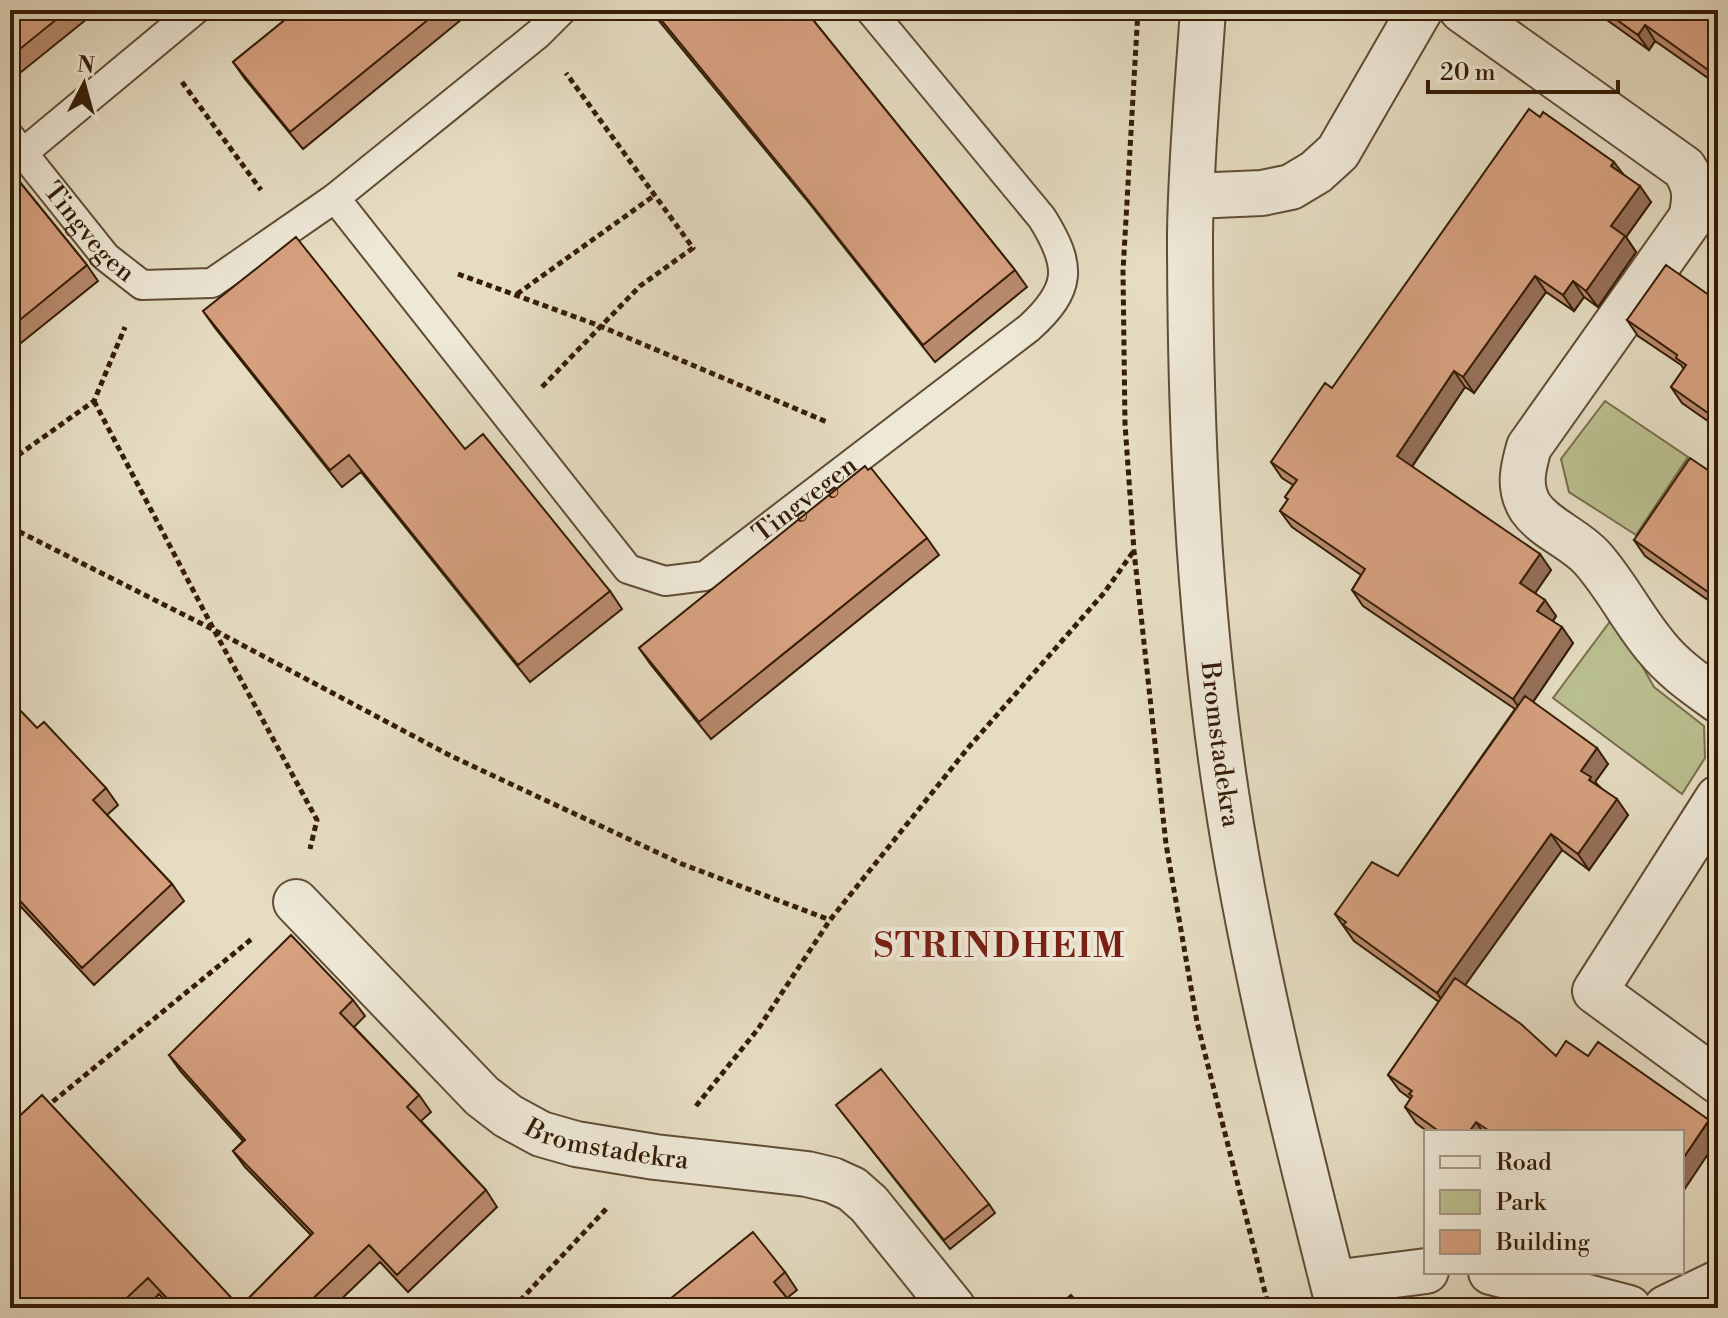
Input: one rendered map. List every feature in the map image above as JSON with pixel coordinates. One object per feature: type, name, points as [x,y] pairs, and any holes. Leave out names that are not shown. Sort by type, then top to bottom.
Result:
[{"type":"street","name":"Bromstadekra","points":[[1203,10],[1191,213],[1193,450],[1207,632],[1226,792],[1256,961],[1336,1295],[1424,1272]]},
{"type":"street","points":[[1191,213],[1291,187],[1316,172],[1338,152],[1420,10]]},
{"type":"street","points":[[1462,10],[1684,168],[1693,181],[1696,197],[1691,218],[1529,447],[1522,471],[1523,490],[1540,519],[1588,554],[1614,583],[1663,655],[1718,700]]},
{"type":"street","points":[[1718,798],[1595,991],[1718,1081]]},
{"type":"street","name":"Bromstadekra","points":[[296,902],[482,1096],[508,1116],[541,1134],[576,1144],[655,1157],[807,1174],[832,1180],[852,1189],[869,1204],[953,1308]]},
{"type":"street","points":[[1499,1274],[1629,1308]]},
{"type":"street","points":[[1666,1308],[1718,1283]]},
{"type":"lane","name":"Tingvegen","points":[[195,10],[17,145],[106,257],[142,285],[212,283],[335,198],[538,34],[562,10]]},
{"type":"lane","points":[[870,10],[1042,218],[1056,241],[1064,263],[1062,281]]},
{"type":"lane","name":"Tingvegen","points":[[335,198],[628,569],[665,581],[705,576],[1029,328],[1046,313],[1057,297],[1062,281]]},
{"type":"path","points":[[510,420],[640,286],[693,248],[538,34]]},
{"type":"path","points":[[154,44],[290,229]]},
{"type":"path","points":[[516,295],[655,195]]},
{"type":"path","points":[[1062,281],[1123,271],[1191,213]]},
{"type":"path","points":[[457,273],[600,326],[876,443]]},
{"type":"path","points":[[10,461],[94,401],[142,285]]},
{"type":"path","points":[[34,1117],[296,902],[317,820],[94,401]]},
{"type":"path","points":[[10,527],[214,630],[451,756],[682,864],[830,920]]},
{"type":"path","points":[[513,1308],[655,1157],[758,1029],[830,920],[968,748],[1104,593],[1134,551]]},
{"type":"green space","points":[[1605,401],[1688,457],[1636,535],[1569,492],[1561,459]]},
{"type":"green space","points":[[1614,616],[1654,687],[1704,726],[1705,758],[1682,794],[1553,698]]},
{"type":"building","points":[[10,10],[68,10],[10,57]]},
{"type":"building","points":[[297,10],[440,10],[290,132],[233,62]]},
{"type":"building","points":[[653,10],[805,10],[1015,270],[923,345]]},
{"type":"building","points":[[1603,10],[1718,10],[1718,77],[1645,25],[1638,35]]},
{"type":"building","points":[[1529,109],[1540,117],[1543,112],[1614,162],[1611,166],[1640,186],[1611,226],[1625,236],[1586,291],[1573,281],[1563,295],[1535,276],[1463,377],[1454,371],[1397,456],[1540,554],[1520,583],[1545,600],[1537,611],[1562,627],[1513,699],[1352,590],[1365,569],[1280,511],[1297,480],[1271,462],[1325,383],[1332,388]]},
{"type":"building","points":[[10,170],[87,265],[10,328]]},
{"type":"building","points":[[296,237],[465,449],[483,434],[610,591],[518,665],[349,455],[330,470],[203,311]]},
{"type":"building","points":[[1666,265],[1716,300],[1718,298],[1718,420],[1671,387],[1686,365],[1676,358],[1677,355],[1627,320]]},
{"type":"building","points":[[1690,458],[1718,477],[1718,599],[1634,540]]},
{"type":"building","points":[[865,466],[868,470],[871,468],[927,538],[699,722],[639,648]]},
{"type":"building","points":[[1525,696],[1597,748],[1581,771],[1617,799],[1578,854],[1551,834],[1437,993],[1343,925],[1346,922],[1335,914],[1372,862],[1398,876]]},
{"type":"building","points":[[10,700],[37,728],[44,722],[106,788],[93,800],[172,884],[82,968],[10,890]]},
{"type":"building","points":[[1718,870],[1718,889],[1709,883]]},
{"type":"building","points":[[291,935],[353,1000],[340,1013],[419,1095],[407,1107],[486,1190],[397,1275],[369,1245],[303,1308],[176,1308],[148,1278],[116,1308],[10,1308],[10,1125],[42,1095],[240,1307],[313,1233],[233,1151],[245,1140],[169,1055]]},
{"type":"building","points":[[1455,978],[1521,1024],[1556,1056],[1566,1041],[1588,1056],[1598,1042],[1709,1120],[1684,1157],[1684,1130],[1488,1130],[1476,1122],[1470,1130],[1437,1130],[1405,1107],[1412,1091],[1388,1075]]},
{"type":"building","points":[[881,1069],[989,1204],[944,1240],[836,1105]]},
{"type":"building","points":[[753,1232],[785,1272],[774,1282],[795,1308],[660,1307]]},
{"type":"building","points":[[1071,1295],[1082,1308],[1055,1308]]},
{"type":"district","name":"STRINDHEIM","points":[[1000,947]]}]
